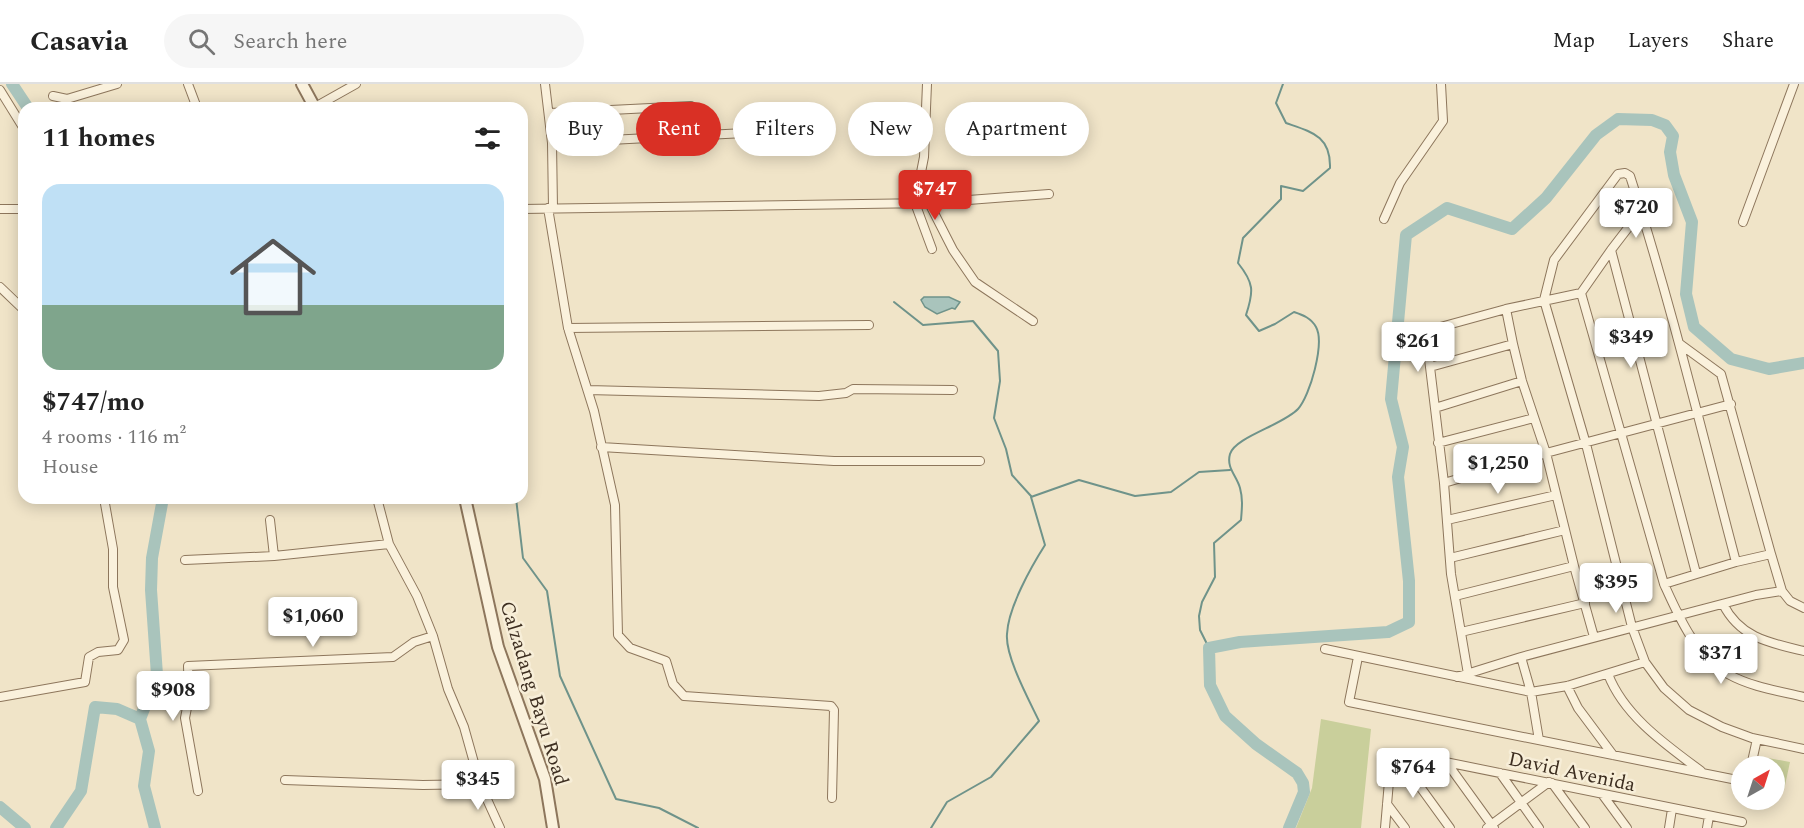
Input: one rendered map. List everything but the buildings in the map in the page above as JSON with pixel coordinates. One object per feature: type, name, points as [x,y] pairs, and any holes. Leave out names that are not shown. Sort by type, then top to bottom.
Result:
[{"type":"street","points":[[53,96],[67,99],[117,84]]},
{"type":"street","points":[[188,84],[194,102]]},
{"type":"street","points":[[302,84],[312,102]]},
{"type":"street","points":[[325,102],[356,84]]},
{"type":"street","points":[[545,84],[548,102]]},
{"type":"street","points":[[927,84],[924,157],[915,203],[932,249]]},
{"type":"street","points":[[1384,219],[1400,183],[1443,121],[1441,84]]},
{"type":"street","points":[[1743,222],[1794,84]]},
{"type":"street","points":[[0,90],[18,119]]},
{"type":"street","points":[[624,139],[733,134]]},
{"type":"street","points":[[552,156],[550,208],[568,328],[588,390],[615,505],[618,635],[630,648],[666,661],[673,684],[684,696],[831,706],[834,710],[832,798]]},
{"type":"street","points":[[1736,561],[1680,344],[1641,211],[1630,176],[1626,173],[1618,174],[1554,260],[1544,300],[1586,444],[1632,627],[1645,662],[1664,688],[1689,710],[1722,727],[1757,739],[1804,749]]},
{"type":"street","points":[[528,208],[865,206],[1049,194]]},
{"type":"street","points":[[929,203],[953,250],[975,282],[1033,321]]},
{"type":"street","points":[[0,209],[18,209]]},
{"type":"street","points":[[1468,674],[1450,558],[1444,483],[1427,343],[1433,329],[1506,309],[1581,293],[1641,211]]},
{"type":"street","points":[[1611,250],[1659,424],[1696,573]]},
{"type":"street","points":[[0,287],[18,304]]},
{"type":"street","points":[[1581,293],[1664,584],[1679,616],[1695,643],[1728,674],[1804,697]]},
{"type":"street","points":[[1506,309],[1522,381],[1546,453],[1564,530],[1594,637]]},
{"type":"street","points":[[568,328],[869,325]]},
{"type":"street","points":[[1430,368],[1513,344]]},
{"type":"street","points":[[1680,344],[1721,374],[1782,591],[1795,605],[1804,608]]},
{"type":"street","points":[[1435,408],[1522,381]]},
{"type":"street","points":[[588,390],[819,396],[846,393],[853,389],[953,390]]},
{"type":"street","points":[[1444,483],[1546,453],[1697,415],[1731,404]]},
{"type":"street","points":[[1438,443],[1534,418]]},
{"type":"street","points":[[601,447],[823,461],[980,461]]},
{"type":"street","points":[[1447,519],[1556,495]]},
{"type":"street","points":[[0,697],[85,682],[89,657],[98,652],[114,652],[122,645],[125,633],[113,586],[112,549],[105,504]]},
{"type":"street","points":[[379,504],[389,544],[417,596],[433,636],[448,689],[464,727],[480,784],[500,828]]},
{"type":"street","name":"Calzadang Bayu Road","points":[[466,504],[498,647],[545,779],[554,828]]},
{"type":"street","points":[[270,520],[274,556]]},
{"type":"street","points":[[1450,558],[1564,530]]},
{"type":"street","points":[[185,560],[274,556],[389,544]]},
{"type":"street","points":[[1664,584],[1736,561],[1771,554]]},
{"type":"street","points":[[1455,596],[1574,566]]},
{"type":"street","points":[[1457,677],[1594,637],[1782,591]]},
{"type":"street","points":[[1461,632],[1585,603]]},
{"type":"street","points":[[1723,604],[1730,618],[1742,630],[1759,640],[1804,651]]},
{"type":"street","points":[[198,791],[185,718],[189,697],[188,666],[393,657],[414,642],[433,636]]},
{"type":"street","points":[[1324,648],[1531,692],[1567,686],[1645,662]]},
{"type":"street","points":[[1358,657],[1350,702],[1731,779]]},
{"type":"street","points":[[1521,657],[1531,692],[1539,740]]},
{"type":"street","points":[[1608,674],[1613,688],[1627,708],[1671,748],[1704,773]]},
{"type":"street","points":[[1567,686],[1578,708],[1613,755]]},
{"type":"street","points":[[1753,756],[1757,739]]},
{"type":"street","name":"David Avenida","points":[[1397,755],[1401,753],[1742,822]]},
{"type":"street","points":[[1385,828],[1391,758],[1397,755],[1450,828]]},
{"type":"street","points":[[1447,763],[1491,827],[1550,782],[1585,828]]},
{"type":"street","points":[[1500,773],[1539,828]]},
{"type":"street","points":[[285,780],[423,785],[480,784]]},
{"type":"street","points":[[1602,794],[1627,828]]},
{"type":"street","points":[[1387,804],[1405,828]]},
{"type":"street","points":[[1669,828],[1672,809]]},
{"type":"street","points":[[1707,828],[1709,816]]},
{"type":"green space","points":[[1321,719],[1371,729],[1361,828],[1296,828],[1312,788]]},
{"type":"green space","points":[[1785,761],[1790,762],[1785,785]]},
{"type":"water","points":[[924,297],[949,297],[960,302],[955,309],[937,314],[925,307],[921,300]]},
{"type":"waterway","points":[[12,84],[24,102]]},
{"type":"waterway","points":[[1209,648],[1200,630],[1199,616],[1202,602],[1215,577],[1214,543],[1241,520],[1241,492],[1229,464],[1230,454],[1241,442],[1298,409],[1311,382],[1319,345],[1314,324],[1301,314],[1294,312],[1259,331],[1246,315],[1251,288],[1247,276],[1238,263],[1243,238],[1281,199],[1281,186],[1303,191],[1330,168],[1327,149],[1323,142],[1312,133],[1286,123],[1276,103],[1283,84]]},
{"type":"waterway","points":[[1289,828],[1304,792],[1303,783],[1297,773],[1256,744],[1225,716],[1210,685],[1209,648],[1240,642],[1388,632],[1409,622],[1409,581],[1398,477],[1403,447],[1391,399],[1406,235],[1447,208],[1512,229],[1546,198],[1596,135],[1618,119],[1652,120],[1665,125],[1673,136],[1670,152],[1674,175],[1692,222],[1686,294],[1694,327],[1731,359],[1769,369],[1804,363]]},
{"type":"waterway","points":[[894,302],[923,325],[973,321],[998,351],[1000,381],[994,418],[1006,449],[1012,475],[1031,496]]},
{"type":"waterway","points":[[931,828],[947,802],[991,777],[1039,721],[1014,666],[1007,643],[1011,612],[1027,576],[1045,545],[1031,497],[1079,480],[1135,496],[1171,492],[1199,472],[1230,470]]},
{"type":"waterway","points":[[140,719],[157,675],[151,590],[152,558],[162,504]]},
{"type":"waterway","points":[[517,504],[523,558],[547,591],[560,676],[616,799],[659,808],[698,828]]},
{"type":"waterway","points":[[56,828],[81,791],[95,707],[117,709],[140,719],[149,751],[144,786],[155,828]]},
{"type":"waterway","points":[[0,807],[25,828]]}]
